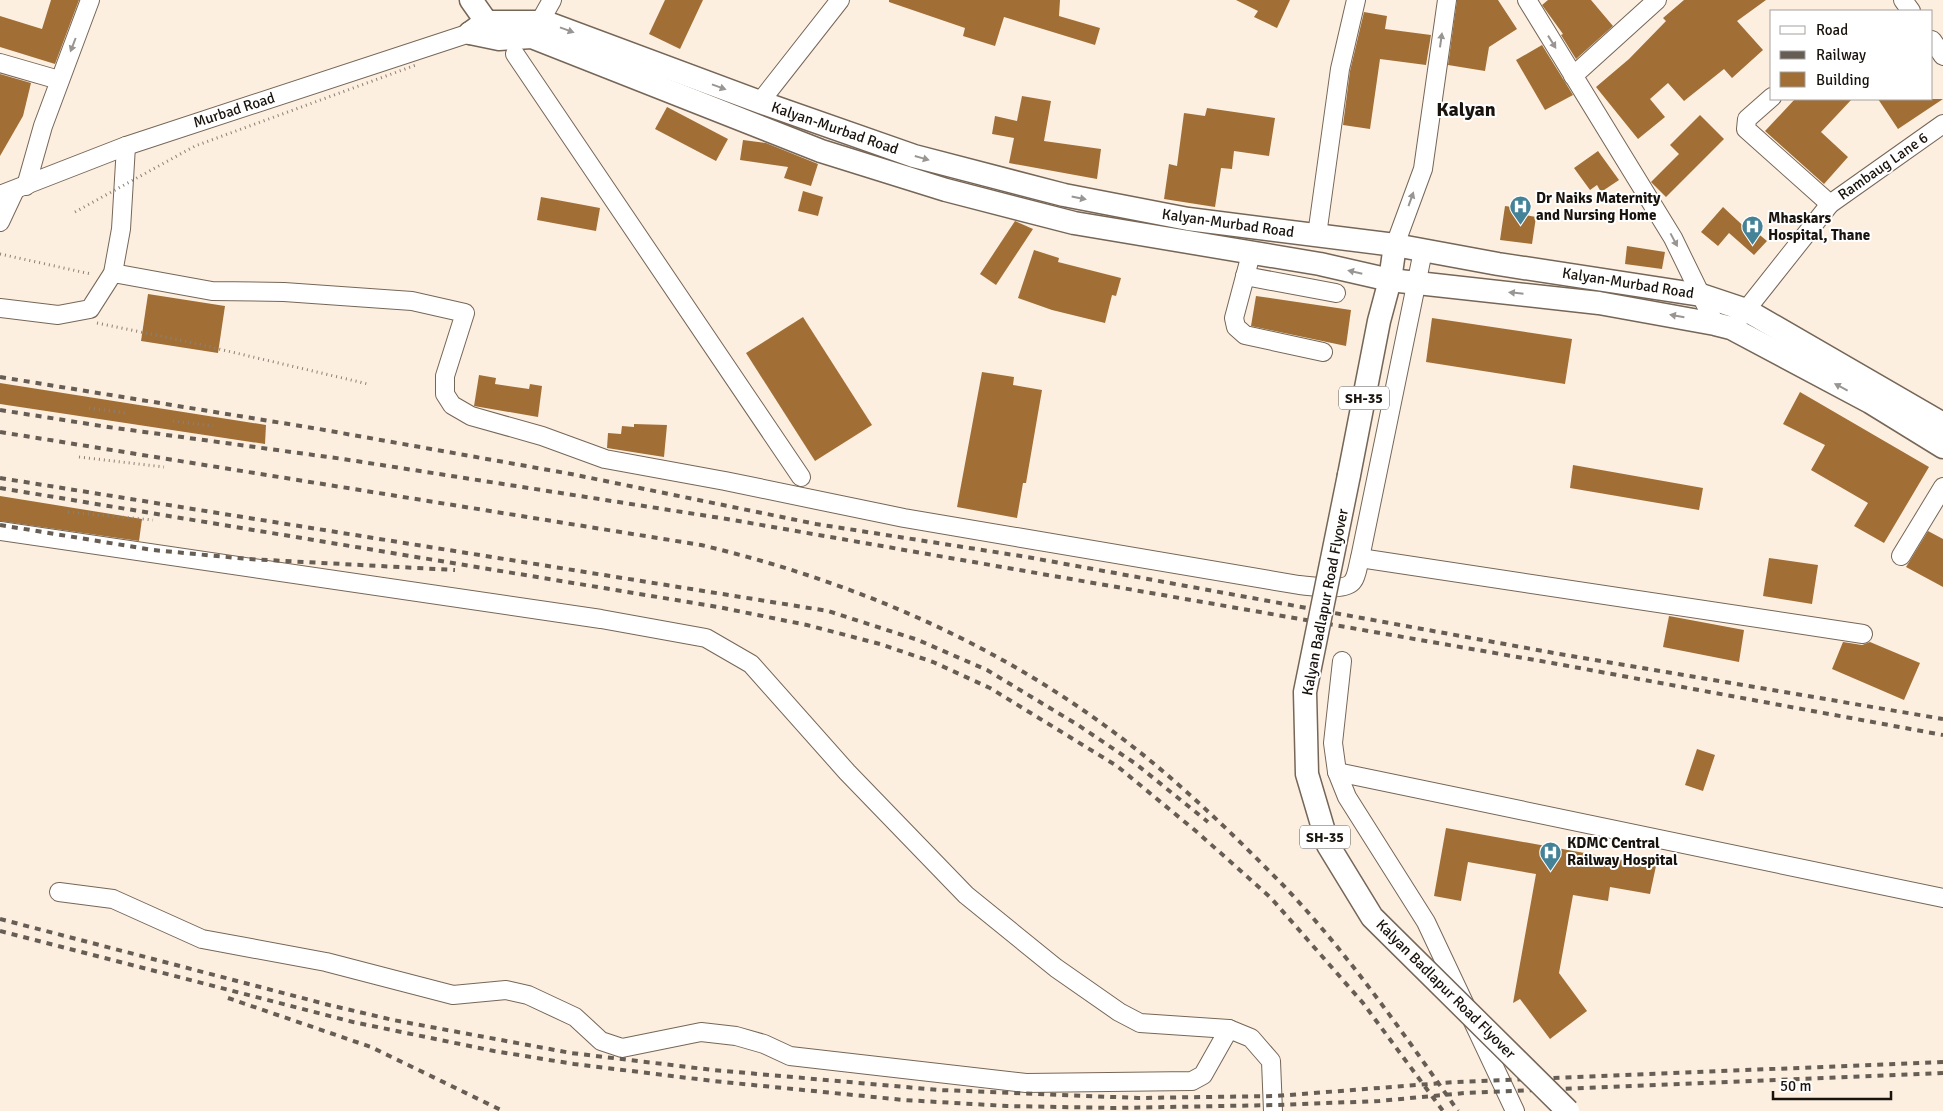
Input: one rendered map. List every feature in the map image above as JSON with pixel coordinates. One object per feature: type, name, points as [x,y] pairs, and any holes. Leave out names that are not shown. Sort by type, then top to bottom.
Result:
[{"type":"main road","points":[[471,0],[508,33]]},
{"type":"main road","points":[[490,0],[508,33]]},
{"type":"main road","name":"Kalyan-Murbad Road","points":[[508,33],[760,102],[914,156],[1012,183],[1188,219],[1395,245],[1701,295],[1746,310],[1876,396],[1910,426],[1943,447]]},
{"type":"main road","name":"Kalyan-Murbad Road","points":[[508,33],[821,151],[946,190],[1074,224],[1320,264],[1384,300],[1418,284],[1599,303],[1723,326],[1876,396],[1939,417]]},
{"type":"main road","name":"SH-35","points":[[1384,300],[1395,245]]},
{"type":"main road","name":"Kalyan Badlapur Road Flyover","points":[[1384,300],[1305,692],[1307,774],[1328,845],[1372,917],[1568,1111]]},
{"type":"street","points":[[0,222],[90,0]]},
{"type":"street","points":[[552,0],[508,33],[801,477]]},
{"type":"street","points":[[760,102],[840,0]]},
{"type":"street","points":[[1317,235],[1340,69],[1356,0]]},
{"type":"street","points":[[1395,245],[1422,169],[1447,0]]},
{"type":"street","points":[[1527,0],[1673,238],[1701,295],[1723,326]]},
{"type":"street","points":[[1573,76],[1657,0]]},
{"type":"street","name":"Murbad Road","points":[[14,190],[126,146],[508,33]]},
{"type":"street","points":[[1933,41],[1943,56]]},
{"type":"street","points":[[0,63],[59,80]]},
{"type":"street","points":[[1770,98],[1747,119],[1746,129],[1830,204]]},
{"type":"street","name":"Rambaug Lane 6","points":[[1723,326],[1746,310],[1830,204],[1943,124]]},
{"type":"street","points":[[0,308],[58,315],[90,309],[113,273],[121,229],[126,146]]},
{"type":"street","points":[[113,273],[212,291],[284,292],[412,301],[465,313],[445,376],[446,394],[452,405],[471,416],[542,436],[605,459],[726,481],[904,518],[1299,585],[1341,588],[1348,586],[1354,581],[1360,558],[1418,284],[1423,251]]},
{"type":"street","points":[[1251,254],[1234,318],[1236,327],[1240,332],[1323,352]]},
{"type":"street","points":[[1245,276],[1336,293]]},
{"type":"street","points":[[1910,426],[1939,417]]},
{"type":"street","points":[[1901,556],[1937,513],[1943,487]]},
{"type":"street","points":[[0,531],[601,618],[706,638],[751,664],[847,772],[966,895],[1056,968],[1118,1012],[1140,1023],[1229,1029],[1251,1038],[1271,1061],[1273,1111]]},
{"type":"street","points":[[1360,558],[1863,634]]},
{"type":"street","points":[[1342,660],[1333,743],[1336,772],[1346,797],[1426,922],[1515,1111]]},
{"type":"street","points":[[1336,772],[1943,898]]},
{"type":"street","points":[[59,892],[113,899],[202,938],[326,962],[453,995],[506,990],[528,994],[575,1017],[601,1041],[622,1048],[701,1032],[736,1036],[790,1056],[1026,1082],[1192,1082],[1203,1075],[1229,1029]]},
{"type":"path","points":[[75,212],[195,146],[416,65]]},
{"type":"path","points":[[0,254],[91,274]]},
{"type":"path","points":[[97,323],[189,342],[368,384]]},
{"type":"path","points":[[88,408],[126,413]]},
{"type":"path","points":[[173,421],[213,426]]},
{"type":"path","points":[[79,457],[164,467]]},
{"type":"path","points":[[68,512],[153,520]]},
{"type":"building","points":[[51,0],[79,0],[55,64],[0,47],[0,16],[42,29]]},
{"type":"building","points":[[665,0],[703,0],[680,49],[649,34]]},
{"type":"building","points":[[889,0],[1060,0],[1059,16],[1100,28],[1095,45],[1004,17],[995,46],[963,36],[965,28],[889,2]]},
{"type":"building","points":[[1236,0],[1290,0],[1277,28],[1254,17],[1258,11]]},
{"type":"building","points":[[1457,0],[1498,0],[1517,29],[1489,47],[1485,71],[1448,65]]},
{"type":"building","points":[[1548,0],[1591,0],[1613,26],[1576,59],[1561,35],[1563,34],[1542,5]]},
{"type":"building","points":[[1684,0],[1766,0],[1737,21],[1763,50],[1732,78],[1724,69],[1684,101],[1668,83],[1650,99],[1665,117],[1638,139],[1596,87],[1629,59],[1666,21],[1663,18]]},
{"type":"building","points":[[1364,12],[1387,16],[1385,29],[1431,35],[1426,65],[1380,59],[1370,129],[1343,125],[1350,71]]},
{"type":"building","points":[[1542,45],[1573,95],[1545,110],[1516,60]]},
{"type":"building","points":[[0,74],[31,83],[23,116],[0,156]]},
{"type":"building","points":[[1022,96],[1051,101],[1044,141],[1101,149],[1097,179],[1009,163],[1014,138],[992,134],[995,116],[1017,121]]},
{"type":"building","points":[[1943,99],[1898,129],[1879,100]]},
{"type":"building","points":[[1794,100],[1851,100],[1821,132],[1848,157],[1824,184],[1765,131]]},
{"type":"building","points":[[667,107],[728,139],[716,161],[655,129]]},
{"type":"building","points":[[1207,108],[1275,118],[1269,156],[1234,151],[1232,169],[1221,168],[1215,207],[1164,199],[1169,164],[1177,166],[1184,113],[1205,116]]},
{"type":"building","points":[[1700,115],[1724,139],[1666,197],[1651,182],[1679,154],[1670,145]]},
{"type":"building","points":[[743,140],[766,143],[818,164],[811,186],[784,178],[788,167],[740,160]]},
{"type":"building","points":[[1598,151],[1619,180],[1601,192],[1597,185],[1590,190],[1574,168]]},
{"type":"building","points":[[803,191],[823,197],[818,216],[798,211]]},
{"type":"building","points":[[541,197],[600,208],[596,231],[537,220]]},
{"type":"building","points":[[1505,206],[1526,209],[1525,215],[1536,217],[1532,244],[1500,240]]},
{"type":"building","points":[[1723,207],[1752,234],[1755,231],[1767,241],[1754,255],[1729,233],[1718,246],[1701,232]]},
{"type":"building","points":[[1015,221],[1033,229],[996,285],[980,274]]},
{"type":"building","points":[[1627,246],[1665,252],[1662,269],[1625,264]]},
{"type":"building","points":[[1034,250],[1059,258],[1058,262],[1121,278],[1116,296],[1112,295],[1105,323],[1052,310],[1018,298]]},
{"type":"building","points":[[148,294],[225,306],[218,353],[141,341]]},
{"type":"building","points":[[1256,296],[1351,310],[1346,346],[1251,326]]},
{"type":"building","points":[[803,317],[872,425],[815,461],[746,353]]},
{"type":"building","points":[[1432,318],[1572,339],[1565,384],[1426,362]]},
{"type":"building","points":[[982,372],[1014,377],[1013,385],[1042,390],[1026,483],[1023,483],[1017,518],[957,507]]},
{"type":"building","points":[[479,375],[496,378],[495,384],[529,389],[530,384],[542,386],[538,417],[474,406]]},
{"type":"building","points":[[0,383],[266,425],[265,444],[0,404]]},
{"type":"building","points":[[1800,392],[1929,467],[1884,543],[1854,526],[1868,503],[1811,470],[1825,445],[1783,424]]},
{"type":"building","points":[[634,424],[667,425],[664,457],[607,448],[608,433],[621,434],[622,426],[634,427]]},
{"type":"building","points":[[1573,465],[1703,488],[1699,510],[1570,488]]},
{"type":"building","points":[[0,496],[142,519],[139,541],[0,521]]},
{"type":"building","points":[[1928,531],[1943,539],[1943,587],[1906,567]]},
{"type":"building","points":[[1769,558],[1818,565],[1812,604],[1763,596]]},
{"type":"building","points":[[1669,616],[1744,630],[1739,662],[1663,647]]},
{"type":"building","points":[[1843,642],[1862,645],[1870,642],[1920,663],[1904,700],[1832,669]]},
{"type":"building","points":[[1697,749],[1715,755],[1703,791],[1685,785]]},
{"type":"building","points":[[1446,828],[1656,866],[1650,894],[1610,887],[1608,901],[1573,895],[1559,973],[1587,1011],[1550,1039],[1520,999],[1513,1003],[1536,874],[1468,862],[1461,901],[1434,896]]},
{"type":"railway","points":[[0,377],[319,429],[571,474],[816,524],[1027,557],[1554,653],[1943,719]]},
{"type":"railway","points":[[0,410],[108,427],[343,459],[727,519],[1552,663],[1943,735]]},
{"type":"railway","points":[[0,432],[701,545],[807,575],[860,594],[961,638],[1058,693],[1128,743],[1196,800],[1282,884],[1330,938],[1417,1052],[1458,1111]]},
{"type":"railway","points":[[0,478],[828,611],[918,640],[987,670],[1078,725],[1136,764],[1208,822]]},
{"type":"railway","points":[[0,488],[718,607],[807,625],[880,644],[933,662],[990,688],[1117,766],[1197,832],[1271,898],[1363,1003],[1443,1111]]},
{"type":"railway","points":[[0,525],[153,550],[248,559],[455,570]]},
{"type":"railway","points":[[0,919],[329,1005],[393,1020],[571,1053],[713,1070],[939,1090],[1138,1098],[1276,1096],[1455,1082],[1943,1062]]},
{"type":"railway","points":[[0,931],[353,1022],[494,1051],[574,1064],[713,1081],[904,1100],[1007,1106],[1115,1108],[1277,1105],[1379,1101],[1465,1093],[1943,1073]]},
{"type":"railway","points":[[228,998],[371,1047],[503,1111]]},
{"type":"place","name":"Dr Naiks Maternity and Nursing Home","points":[[1520,226]]},
{"type":"place","name":"Mhaskars Hospital, Thane","points":[[1752,246]]},
{"type":"place","name":"KDMC Central Railway Hospital","points":[[1551,871]]},
{"type":"district","name":"Kalyan","points":[[1466,109]]}]
